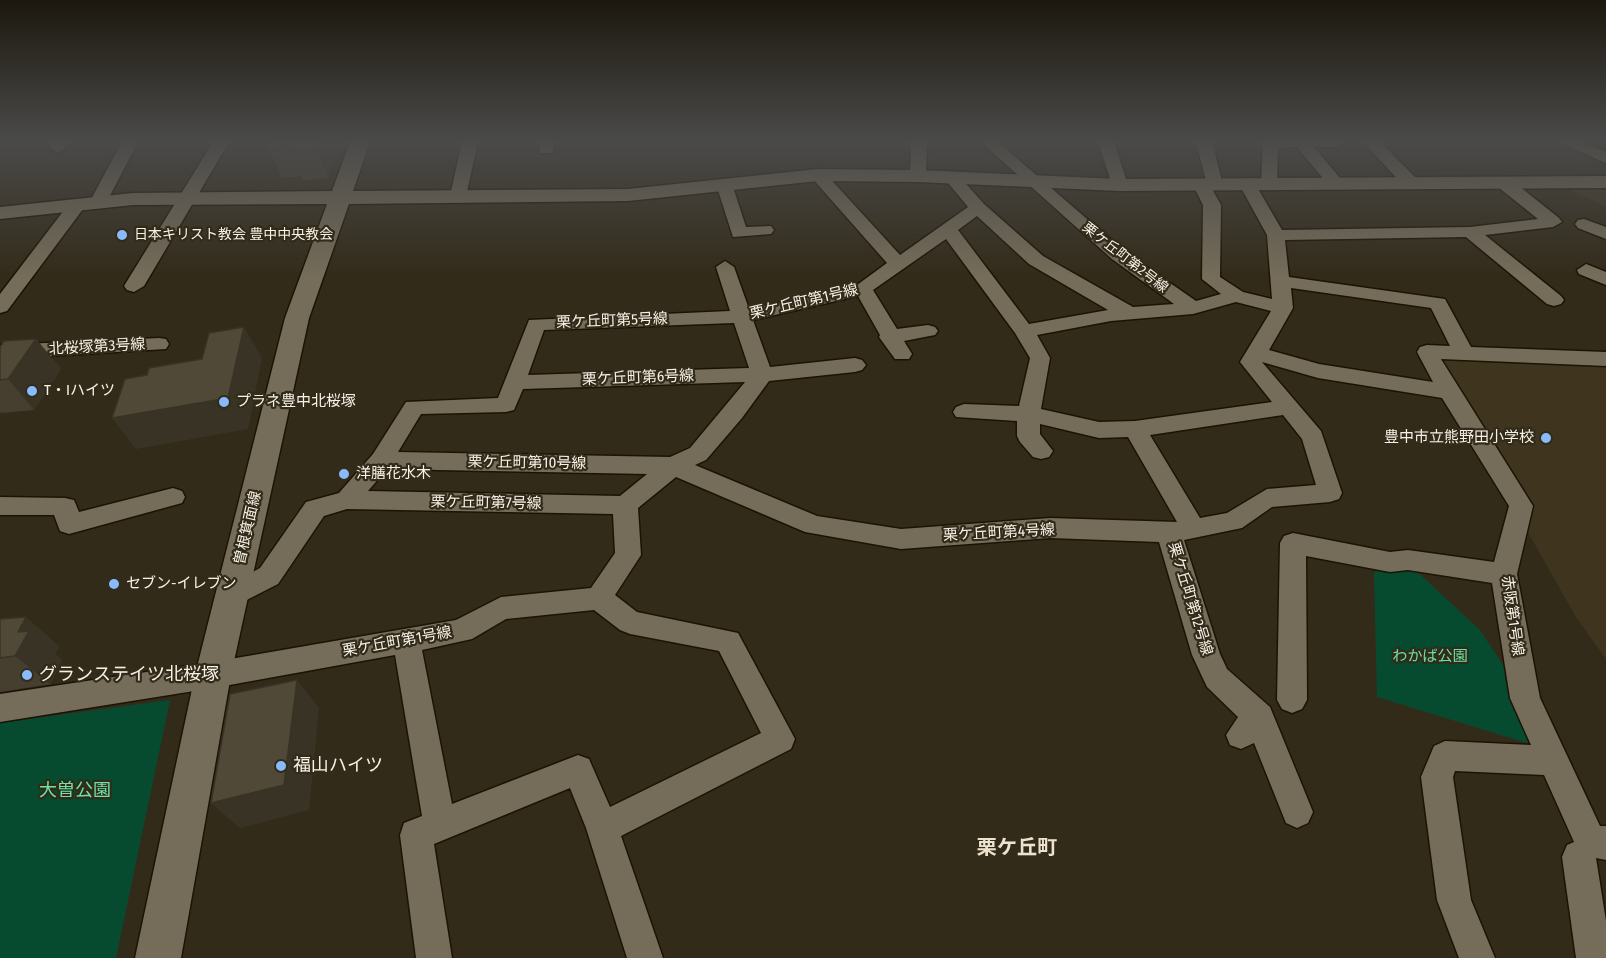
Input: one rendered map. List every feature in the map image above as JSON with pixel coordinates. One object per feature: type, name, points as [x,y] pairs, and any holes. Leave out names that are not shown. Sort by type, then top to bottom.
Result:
[{"type":"street","points":[[0,307],[99,187]]},
{"type":"street","points":[[134,286],[194,187]]},
{"type":"street","name":"曽根箕面線","points":[[158,958],[213,675],[297,318],[343,187]]},
{"type":"street","points":[[458,196],[460,187]]},
{"type":"street","points":[[0,213],[87,204],[187,198],[628,195],[700,187]]},
{"type":"street","points":[[725,187],[739,233],[765,230]]},
{"type":"street","points":[[828,187],[899,266]]},
{"type":"street","points":[[960,187],[978,208],[1036,260],[1132,315]]},
{"type":"street","name":"栗ケ丘町第2号線","points":[[1038,187],[1118,255],[1192,308]]},
{"type":"street","points":[[1208,187],[1212,205],[1211,279],[1236,296],[1283,308]]},
{"type":"street","points":[[1260,187],[1276,235],[1283,308],[1251,362],[1288,407]]},
{"type":"street","points":[[1276,235],[1470,232],[1553,222],[1509,187]]},
{"type":"street","name":"栗ケ丘町第1号線","points":[[762,375],[741,317],[863,289],[949,231],[978,208]]},
{"type":"street","points":[[1584,224],[1606,234]]},
{"type":"street","points":[[949,231],[1024,330],[1040,358],[1029,414],[1028,436],[1041,451]]},
{"type":"street","points":[[1470,232],[1554,300]]},
{"type":"street","points":[[725,267],[741,317]]},
{"type":"street","points":[[1586,270],[1606,279]]},
{"type":"street","points":[[1280,281],[1438,303],[1464,353]]},
{"type":"street","points":[[863,289],[889,337],[902,354]]},
{"type":"street","points":[[1024,330],[1111,315],[1132,315],[1192,308],[1236,296]]},
{"type":"street","name":"栗ケ丘町第5号線","points":[[347,500],[381,460],[414,407],[506,405],[536,324],[741,317]]},
{"type":"street","points":[[889,337],[928,331]]},
{"type":"street","name":"北桜塚第3号線","points":[[0,352],[159,344]]},
{"type":"street","name":"赤阪第1号線","points":[[1593,850],[1525,698],[1504,574],[1521,506],[1449,393],[1427,352],[1606,359]]},
{"type":"street","points":[[1256,353],[1318,371],[1449,393]]},
{"type":"street","name":"栗ケ丘町第6号線","points":[[515,381],[762,375],[855,365]]},
{"type":"street","points":[[602,828],[780,739],[728,641],[630,622],[599,598],[628,555],[625,505],[673,466],[698,454],[734,413],[762,375]]},
{"type":"street","points":[[964,412],[1029,414],[1099,430],[1135,429],[1288,407]]},
{"type":"street","name":"栗ケ丘町第4号線","points":[[673,466],[814,525],[901,539],[1050,528],[1181,530],[1233,520],[1267,498],[1330,493],[1312,436],[1288,407]]},
{"type":"street","name":"栗ケ丘町第12号線","points":[[1135,429],[1181,530],[1206,655],[1217,678],[1250,726],[1297,812]]},
{"type":"street","name":"栗ケ丘町第10号線","points":[[381,460],[673,466]]},
{"type":"street","points":[[0,506],[65,507],[69,524],[173,497]]},
{"type":"street","points":[[233,596],[269,576],[315,509],[347,500]]},
{"type":"street","name":"栗ケ丘町第7号線","points":[[347,500],[625,505]]},
{"type":"street","points":[[1292,700],[1293,543],[1390,562],[1408,560],[1504,574]]},
{"type":"street","name":"栗ケ丘町第1号線","points":[[0,708],[213,675],[462,631],[501,609],[599,598]]},
{"type":"street","points":[[406,640],[440,824]]},
{"type":"street","points":[[1478,958],[1455,900],[1437,777],[1445,756],[1554,761]]},
{"type":"street","points":[[434,958],[416,835],[578,770],[602,828],[645,958]]},
{"type":"street","points":[[1593,850],[1594,958]]},
{"type":"shaded area","points":[[1606,189],[1606,207],[1570,190]]},
{"type":"shaded area","name":"豊中市立熊野田小学校","points":[[1443,358],[1606,366],[1606,659],[1576,617],[1525,527],[1533,510],[1439,364]]},
{"type":"green space","name":"わかば公園","points":[[1412,567],[1480,630],[1512,679],[1535,742],[1524,742],[1377,697],[1374,572]]},
{"type":"green space","name":"大曽公園","points":[[170,700],[116,958],[0,958],[0,723]]},
{"type":"building","points":[[244,327],[228,398],[112,418],[125,379],[147,375],[149,368],[202,359],[209,333]]},
{"type":"building","points":[[36,339],[8,379],[0,380],[0,347],[4,341]]},
{"type":"building","points":[[26,617],[18,632],[29,631],[15,656],[0,658],[0,619]]},
{"type":"building","points":[[297,680],[284,785],[211,803],[230,694]]},
{"type":"place","name":"日本キリスト教会 豊中中央教会","points":[[122,235]]},
{"type":"place","name":"T・Iハイツ","points":[[32,391]]},
{"type":"place","name":"プラネ豊中北桜塚","points":[[224,402]]},
{"type":"place","name":"豊中市立熊野田小学校","points":[[1546,438]]},
{"type":"place","name":"洋膳花水木","points":[[344,474]]},
{"type":"place","name":"セブン-イレブン","points":[[114,584]]},
{"type":"place","name":"グランステイツ北桜塚","points":[[27,675]]},
{"type":"place","name":"福山ハイツ","points":[[281,766]]},
{"type":"district","name":"栗ケ丘町","points":[[1017,848]]}]
